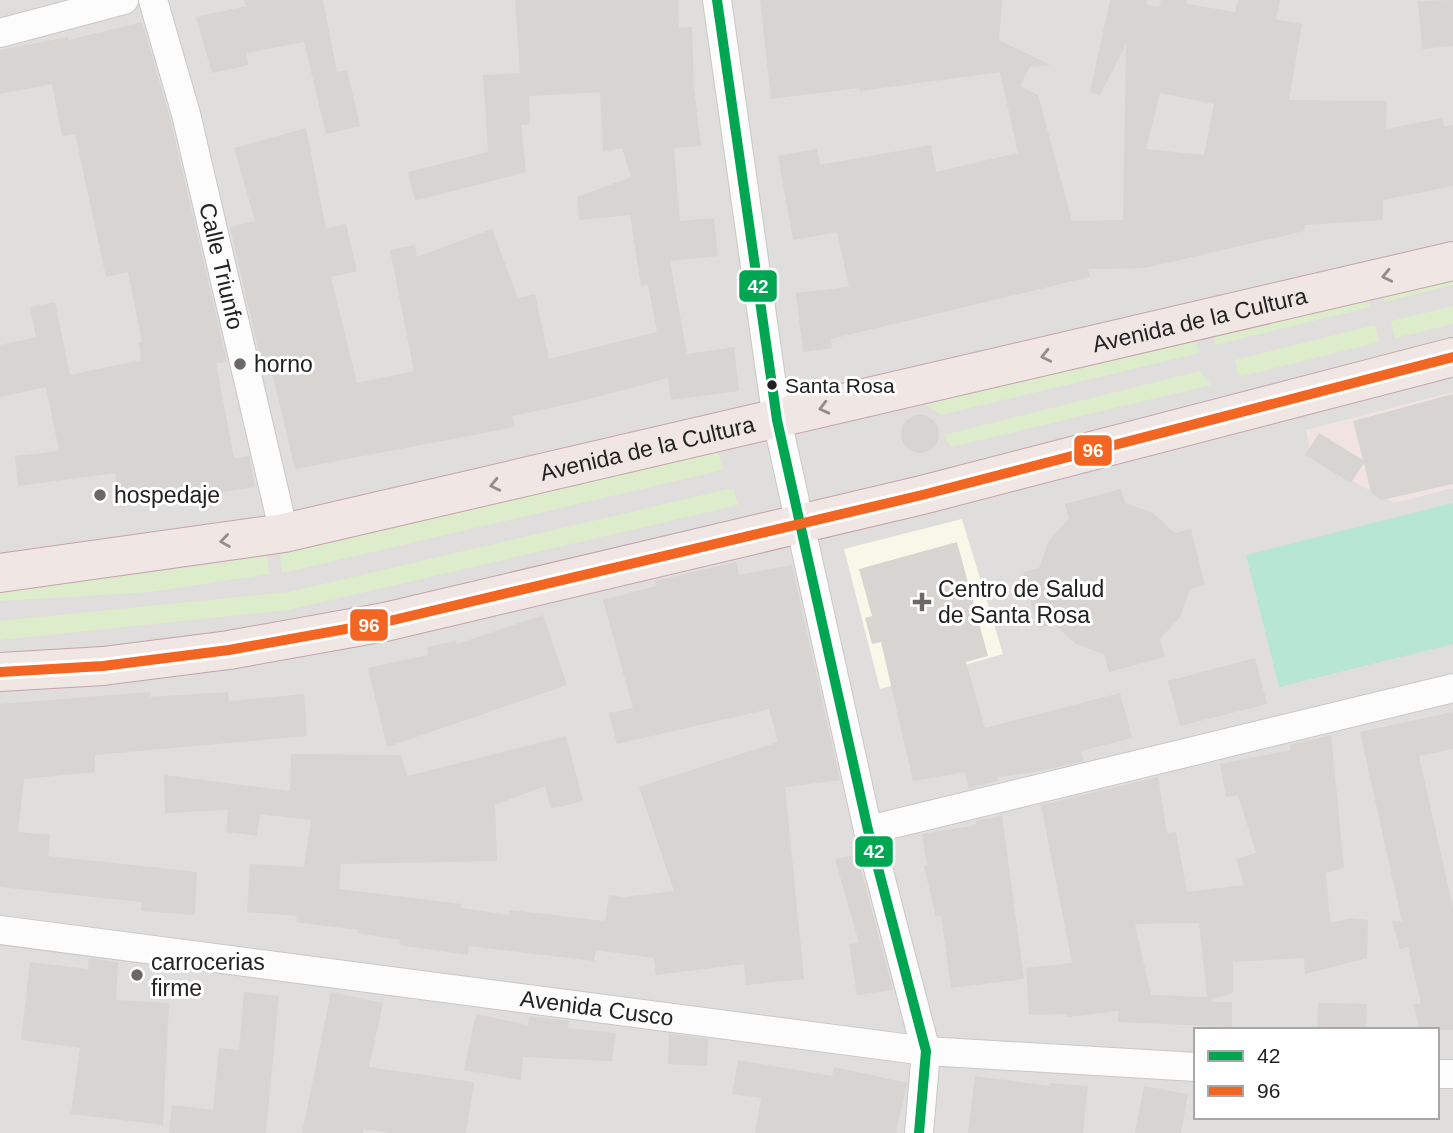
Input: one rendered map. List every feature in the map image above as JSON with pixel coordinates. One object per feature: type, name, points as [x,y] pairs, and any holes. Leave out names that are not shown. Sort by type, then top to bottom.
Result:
[{"type":"highway","name":"Avenida de la Cultura","points":[[0,573],[284,533],[1453,261]]},
{"type":"highway","points":[[0,672],[103,667],[229,650],[385,622],[922,495],[1453,357]]},
{"type":"street","points":[[0,33],[124,0]]},
{"type":"street","name":"Calle Triunfo","points":[[153,0],[186,114],[284,533]]},
{"type":"street","points":[[717,0],[777,420],[868,830],[926,1051],[919,1133]]},
{"type":"street","points":[[868,830],[1453,688]]},
{"type":"street","name":"Avenida Cusco","points":[[0,930],[926,1051],[1194,1067]]},
{"type":"shaded area","points":[[0,0],[1453,0],[1453,1133],[0,1133]]},
{"type":"shaded area","points":[[1453,392],[1453,488],[1394,503],[1311,459],[1306,430]]},
{"type":"shaded area","name":"Centro de Salud de Santa Rosa","points":[[962,519],[1003,654],[880,689],[844,549]]},
{"type":"green space","points":[[1453,268],[1453,285],[1384,302],[1380,285]]},
{"type":"green space","points":[[1366,290],[1370,307],[1215,345],[1211,328]]},
{"type":"green space","points":[[1453,306],[1453,324],[1395,338],[1391,321]]},
{"type":"green space","points":[[1375,325],[1379,342],[1239,377],[1235,360]]},
{"type":"green space","points":[[1195,335],[1199,353],[941,415],[922,402]]},
{"type":"green space","points":[[1200,371],[1211,385],[951,447],[944,435]]},
{"type":"green space","points":[[718,452],[723,470],[282,573],[280,554]]},
{"type":"green space","points":[[733,488],[738,505],[288,610],[0,640],[0,621],[289,592]]},
{"type":"green space","points":[[1453,503],[1453,644],[1279,687],[1246,555]]},
{"type":"green space","points":[[267,556],[270,574],[150,592],[0,601],[0,583],[149,573]]},
{"type":"building","points":[[244,0],[323,0],[337,72],[347,70],[360,126],[326,134],[304,42],[246,53],[249,65],[212,73],[196,17],[246,6]]},
{"type":"building","points":[[515,0],[678,0],[679,28],[692,27],[694,88],[701,146],[674,148],[680,221],[714,218],[718,256],[670,261],[687,354],[734,347],[739,391],[671,400],[668,378],[512,416],[515,427],[295,469],[268,355],[260,357],[230,227],[255,221],[234,148],[306,128],[326,229],[346,224],[357,271],[331,277],[357,383],[414,371],[390,250],[415,245],[417,257],[492,229],[518,298],[535,294],[549,359],[657,332],[648,285],[641,286],[630,215],[579,220],[577,197],[631,177],[622,148],[603,152],[600,92],[529,96],[530,124],[521,125],[526,172],[415,201],[408,172],[488,152],[483,75],[520,73]]},
{"type":"building","points":[[760,0],[1002,0],[999,40],[1050,65],[1030,67],[1020,86],[1038,95],[1072,221],[1123,220],[1126,44],[1100,95],[1090,92],[1110,0],[1148,0],[1146,4],[1159,7],[1161,0],[1187,0],[1187,4],[1235,12],[1238,0],[1280,0],[1276,19],[1302,24],[1289,100],[1387,101],[1386,129],[1442,118],[1444,127],[1453,125],[1453,186],[1383,200],[1383,220],[1305,225],[1304,231],[1145,268],[1088,269],[1090,277],[831,339],[832,348],[803,352],[796,293],[849,287],[837,232],[793,240],[778,156],[817,149],[820,165],[931,145],[936,172],[1018,153],[1000,72],[860,91],[859,88],[771,99]],"holes":[[[1160,93],[1214,104],[1204,155],[1146,149]]]},
{"type":"building","points":[[1453,0],[1453,46],[1422,49],[1418,1]]},
{"type":"building","points":[[142,22],[170,118],[227,362],[216,363],[234,458],[249,456],[255,487],[121,507],[115,473],[18,486],[15,456],[59,451],[46,387],[0,397],[0,345],[36,337],[30,307],[55,302],[70,375],[141,360],[139,343],[142,342],[128,272],[106,277],[75,134],[62,136],[52,84],[0,94],[0,50],[68,37],[69,40]]},
{"type":"building","points":[[1453,394],[1453,484],[1382,500],[1371,493],[1364,463],[1351,483],[1305,455],[1319,433],[1363,460],[1353,421]]},
{"type":"building","points":[[920,415],[933,421],[939,434],[933,447],[920,453],[907,447],[901,434],[907,421]]},
{"type":"building","points":[[1121,489],[1125,503],[1153,513],[1175,533],[1191,529],[1205,585],[1190,589],[1180,617],[1160,639],[1165,657],[1109,672],[1104,654],[1076,644],[1054,624],[1038,628],[1023,572],[1039,568],[1049,541],[1069,518],[1065,504]]},
{"type":"building","points":[[957,542],[988,656],[966,662],[985,728],[1120,693],[1132,738],[1081,751],[1084,761],[997,777],[998,781],[969,788],[965,772],[913,781],[881,642],[872,644],[865,618],[872,616],[859,569]]},
{"type":"building","points":[[736,562],[739,575],[792,565],[840,780],[785,787],[804,979],[746,985],[744,964],[656,975],[654,958],[596,950],[594,961],[469,946],[468,955],[399,945],[400,940],[357,933],[358,930],[296,922],[297,916],[247,912],[250,864],[304,867],[311,820],[260,814],[257,836],[226,832],[228,810],[165,813],[164,775],[290,791],[291,754],[401,755],[407,776],[566,736],[583,801],[551,809],[545,786],[495,805],[497,861],[341,864],[339,889],[461,904],[461,908],[509,915],[509,910],[605,921],[609,895],[624,897],[674,891],[639,787],[778,742],[769,709],[617,744],[609,713],[633,708],[603,600],[656,586],[655,581]]},
{"type":"building","points":[[543,615],[567,685],[387,747],[368,668],[428,655],[427,647],[456,641],[457,644]]},
{"type":"building","points":[[1255,658],[1267,704],[1180,726],[1168,681]]},
{"type":"building","points":[[150,692],[150,697],[228,692],[229,701],[304,694],[307,736],[95,755],[95,772],[24,779],[18,832],[50,835],[48,856],[197,872],[195,915],[141,911],[142,902],[0,887],[0,704]]},
{"type":"building","points":[[1453,712],[1453,749],[1419,756],[1453,908],[1453,1030],[1419,1028],[1413,1004],[1421,1004],[1408,947],[1400,949],[1392,921],[1402,922],[1360,732]]},
{"type":"building","points":[[1331,735],[1344,868],[1326,873],[1330,923],[1351,918],[1368,920],[1367,958],[1305,974],[1304,958],[1233,962],[1233,993],[1211,999],[1212,1002],[1232,1002],[1232,1027],[1118,1022],[1118,1011],[1067,1017],[1067,1014],[1029,1015],[1026,968],[1072,963],[1041,805],[1158,777],[1167,833],[1176,832],[1187,892],[1244,885],[1236,859],[1256,853],[1238,795],[1226,797],[1220,764],[1291,750],[1289,745]],"holes":[[[1199,923],[1207,997],[1151,995],[1135,924]]]},
{"type":"building","points":[[1002,815],[1024,979],[951,988],[941,915],[936,917],[924,866],[927,865],[922,834],[977,825],[976,821]]},
{"type":"building","points":[[857,855],[893,990],[857,995],[849,944],[859,943],[835,859]]},
{"type":"building","points":[[89,958],[118,962],[116,1000],[169,1003],[163,1125],[71,1114],[80,1048],[21,1040],[30,962],[88,969]]},
{"type":"building","points":[[244,992],[279,996],[266,1133],[169,1133],[172,1105],[213,1110],[219,1048],[239,1050]]},
{"type":"building","points":[[331,992],[383,1003],[369,1067],[474,1082],[466,1133],[391,1133],[363,1129],[363,1133],[302,1133]]},
{"type":"building","points":[[1318,1003],[1367,1004],[1366,1028],[1317,1028]]},
{"type":"building","points":[[476,1014],[528,1025],[529,1016],[569,1021],[568,1028],[616,1033],[612,1061],[523,1057],[521,1080],[464,1070]]},
{"type":"building","points":[[669,1034],[708,1039],[707,1066],[668,1064]]},
{"type":"building","points":[[738,1060],[832,1076],[834,1067],[907,1083],[896,1133],[755,1133],[761,1098],[732,1094]]},
{"type":"building","points":[[975,1076],[1050,1086],[1050,1083],[1088,1086],[1083,1133],[968,1133]]},
{"type":"building","points":[[1144,1086],[1188,1094],[1181,1133],[1135,1133]]},
{"type":"transit line","name":"42","points":[[717,0],[777,420],[868,830],[926,1051],[919,1133]]},
{"type":"transit line","name":"96","points":[[0,672],[103,666],[229,650],[385,622],[922,495],[1453,357]]},
{"type":"place","name":"horno","points":[[240,364]]},
{"type":"place","name":"Santa Rosa","points":[[772,385]]},
{"type":"place","name":"hospedaje","points":[[100,495]]},
{"type":"place","name":"Centro de Salud de Santa Rosa","points":[[922,602]]},
{"type":"place","name":"carrocerias firme","points":[[137,975]]}]
